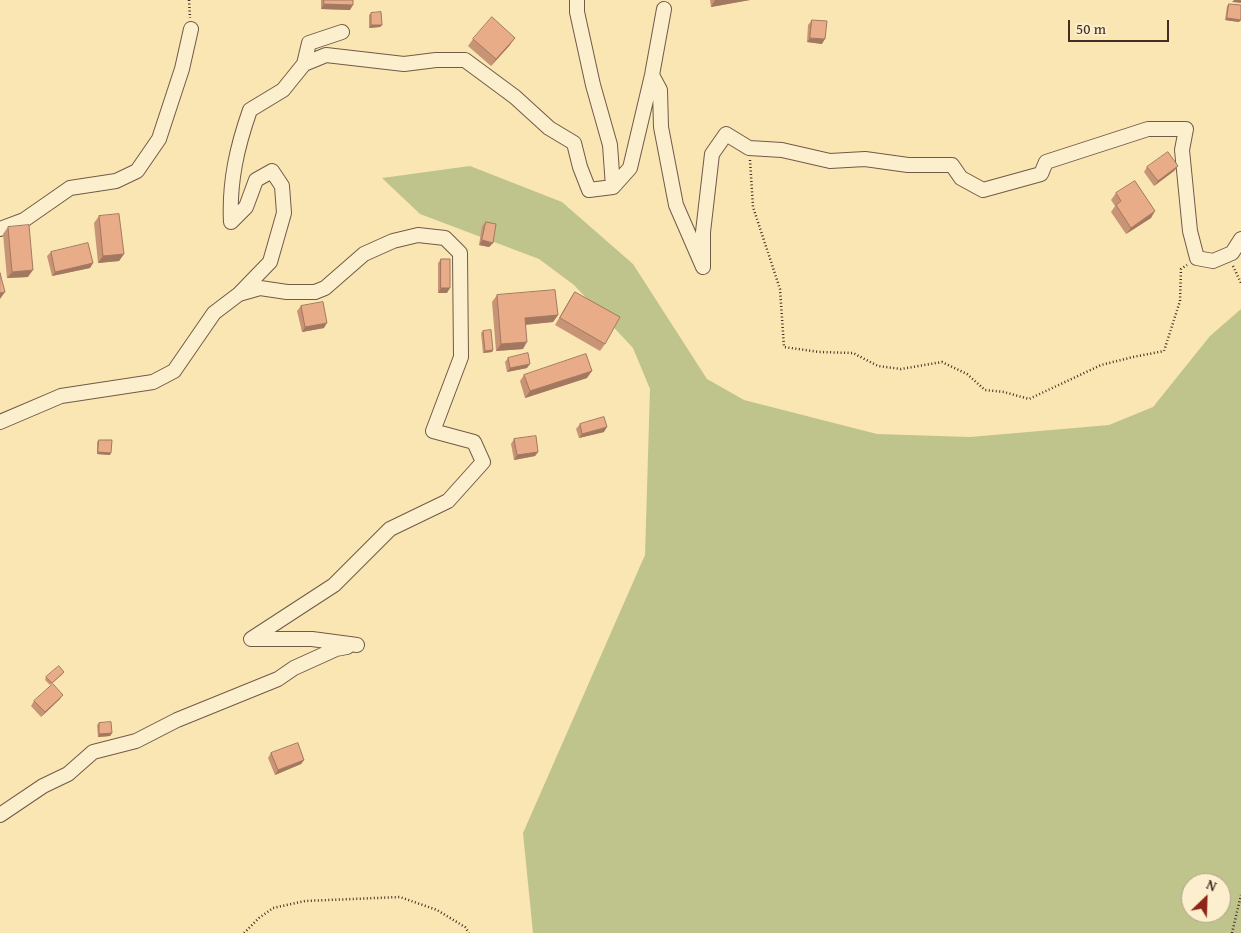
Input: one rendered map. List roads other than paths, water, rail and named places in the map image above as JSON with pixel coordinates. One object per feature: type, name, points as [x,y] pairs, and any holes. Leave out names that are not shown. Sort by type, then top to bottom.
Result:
[{"type":"street","points":[[577,0],[577,12],[593,85],[610,145],[613,187]]},
{"type":"street","points":[[304,64],[326,55],[404,64],[436,60],[466,60],[515,97],[549,128],[574,143],[580,167],[589,190],[613,187],[630,168],[652,74],[664,9]]},
{"type":"street","points":[[0,229],[24,220],[70,188],[116,181],[137,171],[159,139],[182,69],[190,29]]},
{"type":"street","points":[[0,422],[60,396],[153,382],[174,371],[214,313],[239,294],[270,262],[284,212],[282,186],[272,172],[256,180],[246,207],[230,222],[230,198],[238,146],[250,110],[283,90],[304,64],[308,43],[342,32]]},
{"type":"street","points":[[652,74],[660,90],[661,126],[676,205],[703,267],[703,232],[712,154],[726,134],[749,148],[782,150],[830,162],[864,159],[908,166],[952,165],[960,178],[983,190],[1041,174],[1046,162],[1148,129],[1186,129],[1182,150],[1190,232],[1197,258],[1213,261],[1232,252],[1241,239]]},
{"type":"street","points":[[0,815],[44,786],[68,774],[92,752],[136,741],[177,720],[278,679],[294,668],[336,649],[357,645],[312,639],[252,639],[334,585],[390,529],[448,501],[483,462],[474,442],[433,431],[461,357],[460,252],[445,238],[418,235],[393,241],[364,254],[325,288],[315,292],[287,292],[260,288],[239,294]]}]
